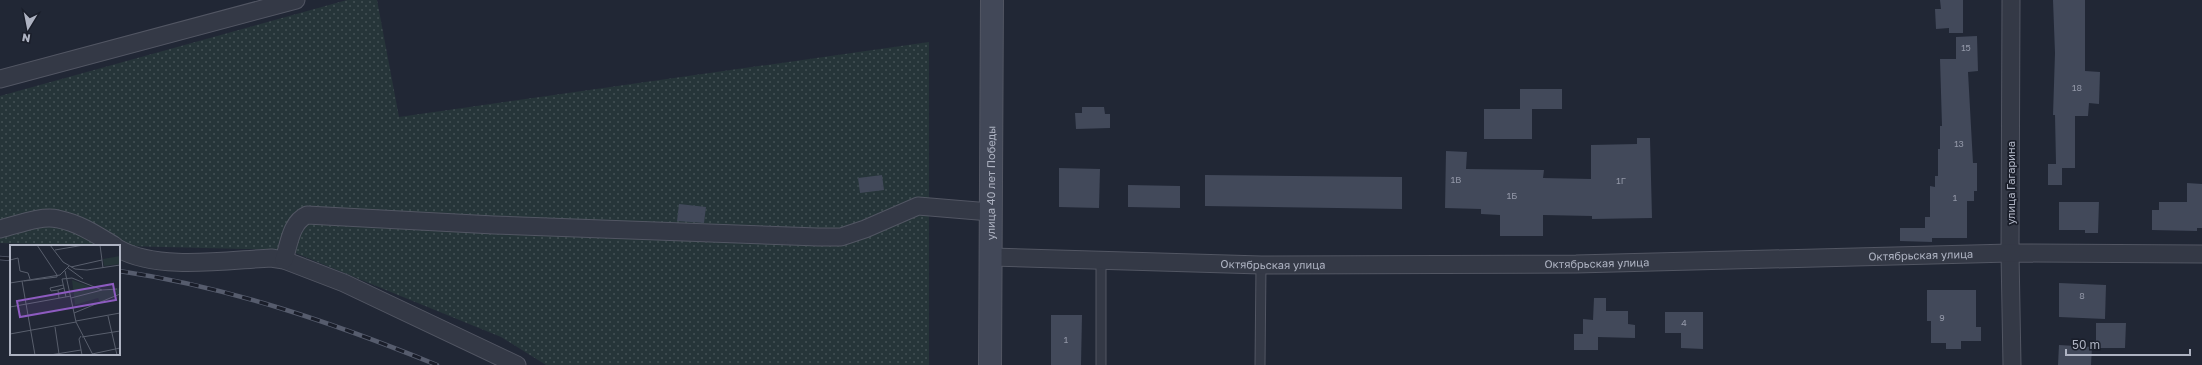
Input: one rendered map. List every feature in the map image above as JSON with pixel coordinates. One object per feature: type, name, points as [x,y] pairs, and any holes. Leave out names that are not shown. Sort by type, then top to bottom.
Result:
[{"type":"street","points":[[0,79],[296,0]]},
{"type":"street","name":"улица 40 лет Победы","points":[[990,365],[992,257],[990,212],[992,0]]},
{"type":"street","name":"улица Гагарина","points":[[2011,0],[2010,253],[2012,365]]},
{"type":"street","points":[[284,260],[293,229],[299,219],[307,216],[494,225],[841,237],[918,206],[990,212]]},
{"type":"street","points":[[0,229],[41,220],[57,219],[88,230],[113,245]]},
{"type":"street","points":[[120,249],[156,260],[178,263],[271,258],[284,260],[344,283],[517,365]]},
{"type":"street","name":"Октябрьская улица","points":[[992,257],[1261,265],[1584,264],[2010,253],[2202,254]]},
{"type":"lane","points":[[1101,260],[1101,365]]},
{"type":"lane","points":[[1260,365],[1261,265]]},
{"type":"shaded area","points":[[347,0],[377,0],[399,117],[929,42],[929,365],[546,365],[501,337],[288,250],[0,243],[0,96]]},
{"type":"building","points":[[1940,0],[1963,0],[1963,33],[1949,33],[1949,28],[1936,29],[1935,9],[1941,9]]},
{"type":"building","points":[[2053,0],[2085,0],[2085,71],[2100,72],[2099,104],[2089,103],[2088,116],[2075,116],[2075,168],[2062,168],[2062,185],[2048,185],[2048,164],[2056,164],[2055,115],[2053,115],[2055,53]]},
{"type":"building","points":[[1977,36],[1978,71],[1968,72],[1973,163],[1977,163],[1977,191],[1974,191],[1974,201],[1967,201],[1967,238],[1932,238],[1932,242],[1900,241],[1900,228],[1925,228],[1925,217],[1930,217],[1930,186],[1935,187],[1935,176],[1938,176],[1938,149],[1940,149],[1940,126],[1942,126],[1940,59],[1956,59],[1956,37]]},
{"type":"building","points":[[1520,89],[1562,89],[1562,109],[1532,109],[1532,139],[1484,139],[1484,109],[1520,109]]},
{"type":"building","points":[[1082,107],[1104,107],[1105,114],[1110,114],[1110,128],[1076,129],[1075,113],[1082,113]]},
{"type":"building","points":[[1637,138],[1650,138],[1652,218],[1592,219],[1592,216],[1543,215],[1543,236],[1500,236],[1500,215],[1481,214],[1481,209],[1445,208],[1446,151],[1467,152],[1466,169],[1544,170],[1543,178],[1591,179],[1591,145],[1637,144]]},
{"type":"building","points":[[1059,168],[1100,169],[1099,208],[1059,207]]},
{"type":"building","points":[[882,175],[884,190],[860,193],[858,178]]},
{"type":"building","points":[[1205,175],[1402,177],[1402,209],[1205,206]]},
{"type":"building","points":[[2187,183],[2202,184],[2202,228],[2197,228],[2197,231],[2152,230],[2152,210],[2159,210],[2159,202],[2187,202]]},
{"type":"building","points":[[1128,185],[1180,186],[1180,208],[1128,207]]},
{"type":"building","points":[[2059,202],[2099,202],[2098,233],[2085,233],[2085,230],[2059,230]]},
{"type":"building","points":[[679,204],[706,207],[704,223],[677,221]]},
{"type":"building","points":[[2059,283],[2106,285],[2105,319],[2059,317]]},
{"type":"building","points":[[1927,290],[1976,290],[1976,327],[1981,327],[1981,341],[1961,341],[1961,349],[1946,349],[1946,343],[1931,343],[1931,321],[1927,321]]},
{"type":"building","points":[[1594,298],[1606,298],[1606,311],[1628,311],[1628,324],[1635,325],[1635,338],[1598,337],[1598,350],[1574,350],[1574,334],[1583,334],[1583,319],[1593,320]]},
{"type":"building","points":[[1665,312],[1703,312],[1703,349],[1681,348],[1681,333],[1665,333]]},
{"type":"building","points":[[1051,315],[1082,315],[1081,365],[1051,365]]},
{"type":"building","points":[[2096,323],[2126,323],[2125,348],[2096,348]]},
{"type":"building","points":[[2059,345],[2092,347],[2091,365],[2058,365]]},
{"type":"railway","points":[[0,258],[10,259]]},
{"type":"railway","points":[[120,271],[201,287],[281,308],[359,335],[437,365]]}]
